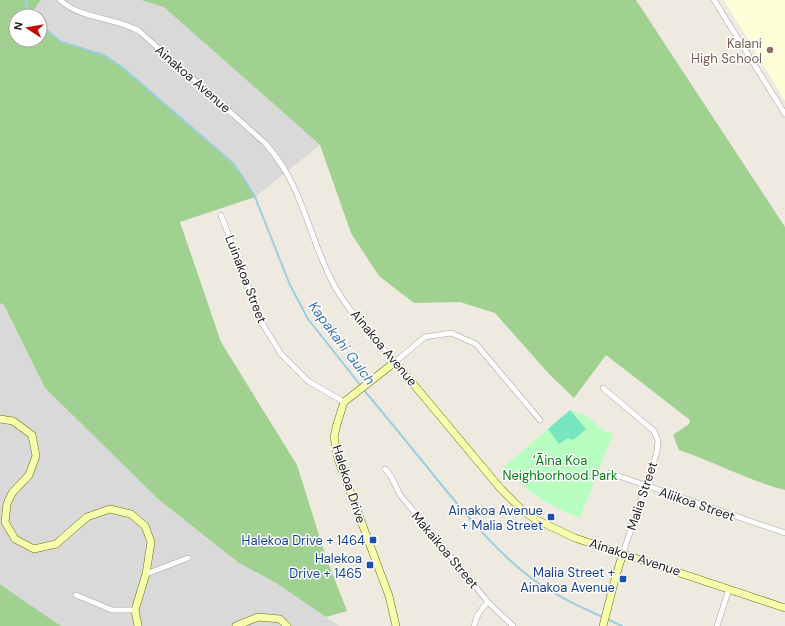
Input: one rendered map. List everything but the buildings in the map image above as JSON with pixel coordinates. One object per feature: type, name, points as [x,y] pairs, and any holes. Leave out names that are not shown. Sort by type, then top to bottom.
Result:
[{"type":"street","name":"Ainakoa Avenue","points":[[60,0],[67,6],[80,12],[129,25],[140,31],[265,143],[280,162],[292,182],[324,262],[335,286],[349,308],[500,488],[522,510],[535,519],[561,532],[785,608]]},
{"type":"street","points":[[714,0],[785,114]]},
{"type":"street","name":"Luinakoa Street","points":[[221,215],[262,323],[281,354],[308,381],[344,402]]},
{"type":"street","points":[[344,402],[425,337],[451,333],[476,344],[540,420]]},
{"type":"street","name":"Malia Street","points":[[603,388],[654,431],[658,437],[658,447],[623,553],[603,625]]},
{"type":"street","name":"Halekoa Drive","points":[[344,402],[336,424],[334,437],[338,459],[389,596],[396,626]]},
{"type":"street","points":[[0,419],[13,421],[32,435],[36,456],[29,475],[12,493],[7,504],[5,522],[15,539],[34,549],[56,544],[87,517],[110,509],[131,514],[145,526],[152,542],[146,574],[135,610],[138,626]]},
{"type":"street","name":"Makaikoa Street","points":[[385,469],[390,474],[401,496],[488,602],[512,626]]},
{"type":"street","name":"Aliikoa Street","points":[[610,473],[785,533]]},
{"type":"street","points":[[146,574],[188,558]]},
{"type":"street","points":[[716,626],[729,588]]},
{"type":"street","points":[[76,595],[112,610],[135,610]]},
{"type":"street","points":[[474,626],[480,611],[488,602]]},
{"type":"street","points":[[236,626],[258,617],[280,619],[287,626]]},
{"type":"shaded area","points":[[41,0],[141,0],[164,6],[320,145],[255,197],[233,163],[48,31],[48,8],[35,8]]},
{"type":"shaded area","name":"Kalani High School","points":[[724,0],[785,0],[785,101]]},
{"type":"shaded area","points":[[0,303],[4,305],[45,388],[158,499],[239,563],[276,583],[339,626],[61,626],[1,585]]},
{"type":"green space","points":[[0,0],[41,0],[35,8],[8,8],[8,48],[48,48],[48,31],[62,42],[104,55],[122,67],[233,163],[255,197],[180,222],[221,342],[297,465],[326,557],[347,611],[326,617],[276,583],[239,563],[158,499],[45,388],[4,305],[0,303]]},
{"type":"green space","points":[[141,0],[636,0],[785,227],[785,490],[758,482],[679,450],[673,435],[689,424],[690,420],[606,355],[574,398],[550,375],[495,313],[460,302],[414,303],[379,276],[351,233],[320,145],[164,7]]},
{"type":"green space","name":"‘Āina Koa Neighborhood Park","points":[[570,410],[585,415],[603,430],[613,434],[580,518],[548,503],[529,491],[504,467]]},
{"type":"green space","points":[[570,410],[586,429],[573,440],[568,438],[559,444],[548,429]]},
{"type":"green space","points":[[0,583],[1,585],[61,626],[0,626]]},
{"type":"waterway","name":"Kapakahi Gulch","points":[[26,0],[28,8]]},
{"type":"waterway","name":"Kapakahi Gulch","points":[[48,31],[62,42],[104,55],[122,67],[233,163],[255,197],[290,285],[308,319],[361,386]]},
{"type":"waterway","name":"Kapakahi Gulch","points":[[363,389],[461,508],[483,533],[518,568],[552,592],[622,626]]},
{"type":"place","name":"Kalani High School","points":[[770,50]]},
{"type":"place","name":"Ainakoa Avenue + Malia Street","points":[[551,517]]},
{"type":"place","name":"Halekoa Drive + 1464","points":[[373,540]]},
{"type":"place","name":"Halekoa Drive + 1465","points":[[370,565]]},
{"type":"place","name":"Malia Street + Ainakoa Avenue","points":[[623,579]]}]
